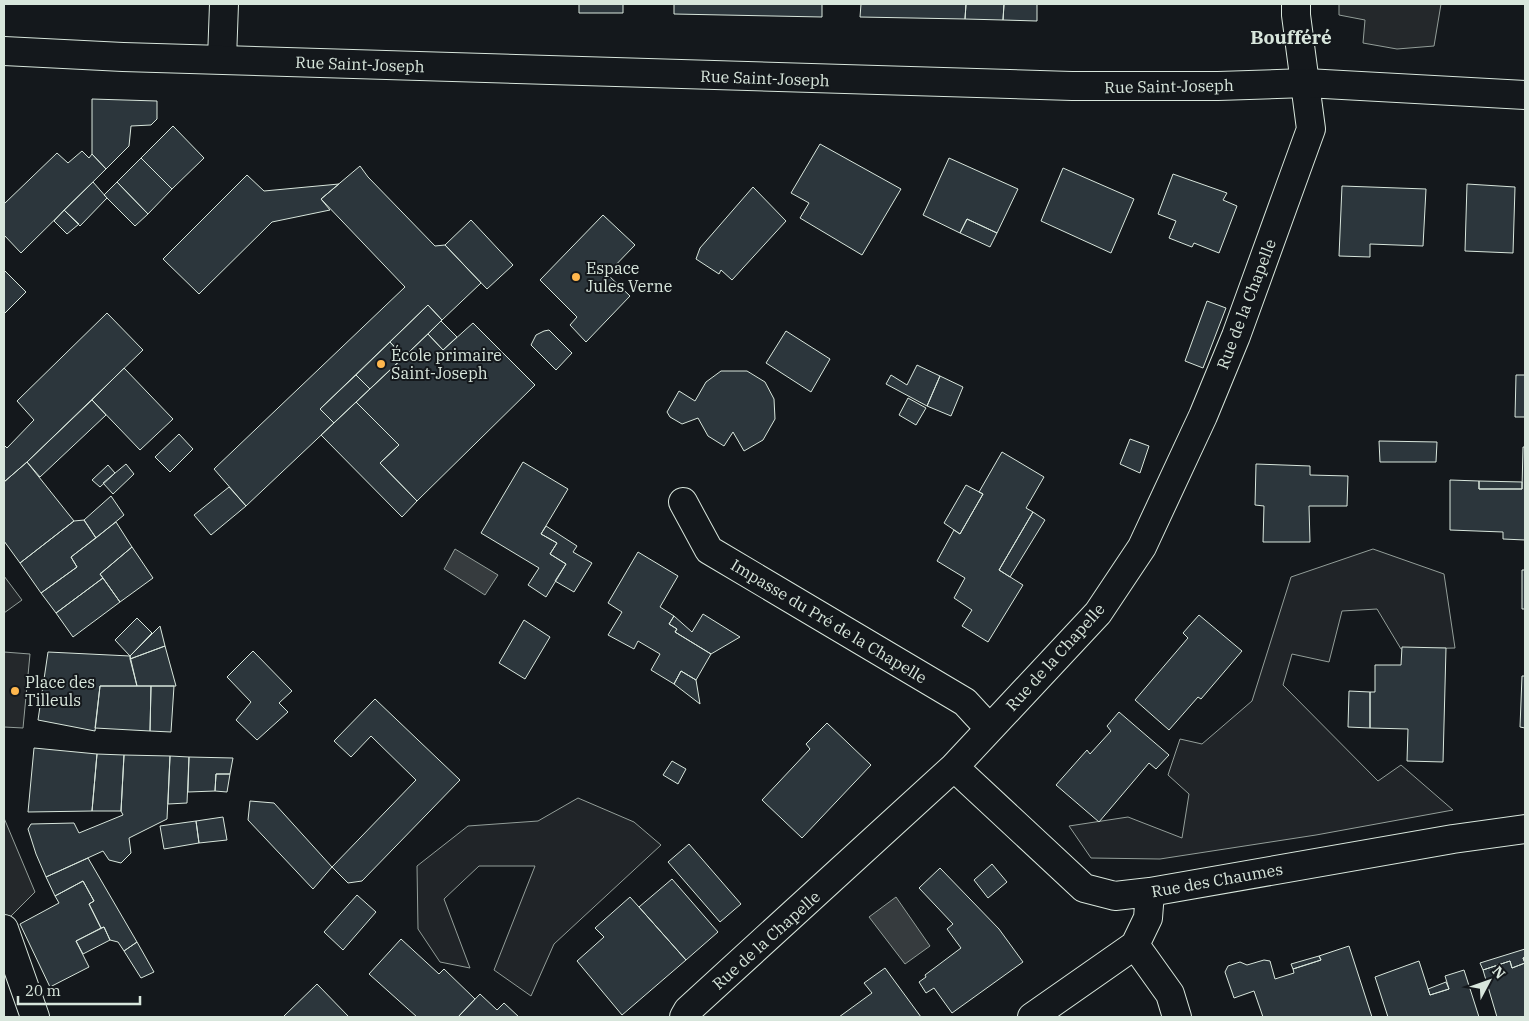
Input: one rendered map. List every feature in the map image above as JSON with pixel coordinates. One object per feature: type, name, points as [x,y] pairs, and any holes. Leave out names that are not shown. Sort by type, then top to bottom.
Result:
[{"type":"street","points":[[222,59],[224,4]]},
{"type":"street","name":"Rue de la Chapelle","points":[[684,1017],[688,1010],[954,767],[1098,613],[1142,547],[1203,416],[1236,336],[1311,130],[1296,4]]},
{"type":"street","name":"Rue Saint-Joseph","points":[[4,51],[124,57],[1072,86],[1218,86],[1306,83],[1525,95]]},
{"type":"street","name":"Impasse du Pré de la Chapelle","points":[[682,502],[709,550],[965,702],[990,728]]},
{"type":"street","name":"Rue des Chaumes","points":[[954,767],[1084,888],[1115,896],[1150,892],[1453,839],[1525,829]]},
{"type":"street","points":[[1032,1017],[1135,945],[1148,918],[1150,892]]},
{"type":"street","points":[[4,929],[35,1017]]},
{"type":"street","points":[[1135,945],[1170,994],[1177,1017]]},
{"type":"shaded area","points":[[1339,4],[1441,4],[1434,46],[1397,49],[1363,43],[1365,20],[1339,15]]},
{"type":"shaded area","points":[[455,549],[498,575],[485,595],[444,569]]},
{"type":"shaded area","points":[[1373,549],[1444,574],[1455,648],[1401,649],[1377,609],[1342,611],[1329,662],[1292,654],[1283,685],[1378,781],[1401,765],[1453,810],[1316,835],[1160,859],[1091,858],[1069,826],[1128,817],[1182,838],[1189,794],[1168,775],[1180,739],[1202,744],[1252,701],[1291,577]]},
{"type":"shaded area","points":[[4,576],[22,600],[4,613]]},
{"type":"shaded area","name":"Place des Tilleuls","points":[[4,652],[30,654],[23,728],[4,727]]},
{"type":"shaded area","points":[[578,798],[634,822],[661,845],[554,944],[531,996],[494,970],[535,866],[479,866],[444,899],[470,968],[440,962],[418,929],[417,866],[468,826],[538,821]]},
{"type":"shaded area","points":[[4,818],[35,892],[4,923]]},
{"type":"shaded area","points":[[896,897],[930,946],[905,964],[869,917]]},
{"type":"building","points":[[579,4],[623,4],[623,13],[579,13]]},
{"type":"building","points":[[674,4],[822,4],[822,17],[674,14]]},
{"type":"building","points":[[861,4],[966,4],[965,19],[860,17]]},
{"type":"building","points":[[966,4],[1004,4],[1003,20],[965,19]]},
{"type":"building","points":[[1004,4],[1037,4],[1037,21],[1003,20]]},
{"type":"building","points":[[92,99],[157,101],[157,119],[151,125],[131,126],[129,146],[106,169],[92,154]]},
{"type":"building","points":[[173,126],[204,158],[172,189],[141,158]]},
{"type":"building","points":[[820,144],[901,189],[862,255],[800,218],[809,203],[791,193]]},
{"type":"building","points":[[82,151],[89,158],[92,154],[106,169],[21,253],[4,235],[4,204],[57,153],[68,163]]},
{"type":"building","points":[[141,158],[172,189],[148,214],[117,182]]},
{"type":"building","points":[[949,158],[1018,189],[997,233],[967,219],[960,233],[923,215]]},
{"type":"building","points":[[360,166],[368,177],[435,246],[445,245],[481,283],[442,320],[428,305],[320,409],[334,423],[246,506],[214,469],[405,287],[321,199]]},
{"type":"building","points":[[1063,168],[1134,199],[1111,253],[1041,221]]},
{"type":"building","points":[[1173,174],[1227,193],[1223,200],[1237,206],[1219,253],[1194,243],[1192,247],[1169,238],[1176,221],[1158,214]]},
{"type":"building","points":[[247,175],[264,191],[339,184],[321,199],[330,210],[272,222],[199,294],[163,259]]},
{"type":"building","points":[[93,182],[107,198],[80,226],[64,210]]},
{"type":"building","points":[[117,182],[148,214],[135,226],[104,195]]},
{"type":"building","points":[[1467,184],[1515,187],[1513,253],[1465,251]]},
{"type":"building","points":[[1342,186],[1426,189],[1423,246],[1370,244],[1370,257],[1339,256]]},
{"type":"building","points":[[753,187],[786,221],[732,280],[721,270],[719,274],[696,259],[700,248]]},
{"type":"building","points":[[64,210],[79,224],[67,234],[54,221]]},
{"type":"building","name":"Espace Jules Verne","points":[[603,215],[635,245],[607,274],[630,296],[586,342],[570,325],[577,317],[540,280]]},
{"type":"building","points":[[967,219],[997,233],[990,247],[960,233]]},
{"type":"building","points":[[471,220],[513,265],[487,289],[445,245]]},
{"type":"building","points":[[4,270],[26,292],[4,314]]},
{"type":"building","points":[[1207,301],[1226,308],[1203,368],[1185,361]]},
{"type":"building","points":[[428,305],[442,320],[404,357],[390,342]]},
{"type":"building","points":[[107,313],[143,350],[4,482],[4,445],[7,448],[34,420],[17,401]]},
{"type":"building","points":[[441,321],[457,337],[443,350],[428,334]]},
{"type":"building","points":[[473,323],[535,385],[417,501],[380,463],[399,445],[356,402],[428,334],[443,350]]},
{"type":"building","points":[[549,330],[572,353],[556,370],[531,345],[536,335]]},
{"type":"building","points":[[786,331],[830,359],[811,392],[766,363]]},
{"type":"building","points":[[390,342],[404,357],[370,389],[356,375]]},
{"type":"building","points":[[917,365],[940,376],[927,406],[886,384],[891,375],[907,385]]},
{"type":"building","points":[[124,368],[173,419],[140,450],[92,400]]},
{"type":"building","points":[[721,371],[747,371],[765,382],[774,399],[775,419],[763,440],[744,451],[733,432],[724,446],[708,436],[698,418],[682,424],[670,417],[667,412],[679,391],[695,401],[706,382]]},
{"type":"building","points":[[356,375],[370,389],[334,423],[320,409]]},
{"type":"building","points":[[1516,375],[1525,375],[1525,417],[1515,417]]},
{"type":"building","points":[[940,376],[963,387],[951,416],[927,406]]},
{"type":"building","points":[[908,398],[926,408],[916,425],[899,415]]},
{"type":"building","points":[[92,400],[106,415],[40,477],[27,462]]},
{"type":"building","points":[[356,402],[399,445],[380,463],[417,501],[402,517],[321,435]]},
{"type":"building","points":[[179,434],[193,449],[170,472],[155,457]]},
{"type":"building","points":[[1130,439],[1149,446],[1140,473],[1120,464]]},
{"type":"building","points":[[1379,441],[1437,442],[1436,462],[1380,462]]},
{"type":"building","points":[[1523,447],[1525,447],[1525,540],[1503,539],[1503,532],[1450,530],[1450,480],[1479,481],[1479,489],[1522,489]]},
{"type":"building","points":[[1002,452],[1044,477],[1026,508],[1033,512],[999,570],[1023,585],[988,642],[962,626],[972,610],[954,598],[965,578],[937,561],[954,530],[960,534],[983,494],[979,492]]},
{"type":"building","points":[[27,462],[74,521],[20,563],[4,541],[4,482]]},
{"type":"building","points":[[523,462],[568,489],[541,534],[557,543],[550,554],[566,564],[546,597],[528,585],[539,568],[481,533]]},
{"type":"building","points":[[126,464],[134,474],[113,494],[103,483]]},
{"type":"building","points":[[1256,464],[1310,466],[1310,475],[1348,476],[1347,506],[1309,506],[1310,542],[1263,542],[1264,506],[1255,505]]},
{"type":"building","points":[[108,465],[115,473],[100,487],[92,480]]},
{"type":"building","points":[[1479,481],[1522,482],[1522,489],[1479,489]]},
{"type":"building","points":[[966,485],[983,494],[960,534],[944,523]]},
{"type":"building","points":[[229,487],[246,506],[211,535],[194,515]]},
{"type":"building","points":[[111,496],[124,515],[96,538],[84,520]]},
{"type":"building","points":[[1033,512],[1045,520],[1010,577],[999,570]]},
{"type":"building","points":[[84,520],[96,538],[71,557],[77,567],[41,593],[20,563],[74,521]]},
{"type":"building","points":[[116,522],[132,547],[100,574],[103,578],[56,613],[41,593],[77,567],[71,557]]},
{"type":"building","points":[[546,526],[577,546],[573,552],[592,563],[574,592],[555,581],[566,564],[550,554],[557,543],[541,534]]},
{"type":"building","points":[[132,547],[153,578],[120,602],[100,574]]},
{"type":"building","points":[[638,552],[678,576],[660,607],[674,616],[669,624],[677,629],[675,632],[711,654],[696,680],[681,671],[674,684],[651,670],[660,654],[638,641],[634,649],[608,635],[622,612],[608,603]]},
{"type":"building","points":[[1522,570],[1525,570],[1525,609],[1522,609]]},
{"type":"building","points":[[103,578],[120,602],[73,637],[56,613]]},
{"type":"building","points":[[703,614],[740,637],[711,654],[675,632],[677,629],[669,624],[674,616],[692,632]]},
{"type":"building","points":[[1199,615],[1242,651],[1201,699],[1198,697],[1169,730],[1135,700],[1188,638],[1183,633]]},
{"type":"building","points":[[137,618],[152,633],[130,656],[115,640]]},
{"type":"building","points":[[524,620],[550,637],[525,679],[499,663]]},
{"type":"building","points":[[160,626],[165,646],[130,659],[130,656]]},
{"type":"building","points":[[165,646],[176,686],[137,686],[130,659]]},
{"type":"building","points":[[1402,647],[1446,648],[1443,762],[1407,761],[1408,729],[1370,728],[1370,692],[1375,692],[1375,665],[1401,665]]},
{"type":"building","points":[[253,651],[292,691],[279,703],[288,712],[257,740],[236,720],[251,702],[227,677]]},
{"type":"building","points":[[48,652],[130,656],[137,686],[100,686],[95,731],[38,720]]},
{"type":"building","points":[[681,671],[696,680],[700,704],[674,684]]},
{"type":"building","points":[[1522,676],[1525,676],[1525,728],[1520,727]]},
{"type":"building","points":[[100,686],[151,686],[150,731],[95,728]]},
{"type":"building","points":[[151,686],[174,686],[171,732],[150,731]]},
{"type":"building","points":[[1349,691],[1370,692],[1370,728],[1348,727]]},
{"type":"building","points":[[375,699],[460,780],[362,881],[348,883],[332,867],[416,780],[371,736],[351,757],[334,741]]},
{"type":"building","points":[[1119,712],[1169,755],[1156,769],[1149,763],[1099,822],[1056,785],[1087,750],[1090,754],[1111,731],[1107,726]]},
{"type":"building","points":[[827,723],[871,765],[802,838],[762,800],[810,749],[806,744]]},
{"type":"building","points":[[34,748],[97,754],[92,811],[28,812]]},
{"type":"building","points":[[97,754],[124,755],[121,811],[92,811]]},
{"type":"building","points":[[124,755],[170,756],[167,819],[129,838],[131,853],[121,863],[109,860],[103,851],[46,877],[28,829],[31,824],[74,823],[79,833],[123,815],[121,811]]},
{"type":"building","points":[[170,756],[189,757],[187,803],[168,804]]},
{"type":"building","points":[[189,757],[233,758],[230,774],[216,774],[215,791],[188,792]]},
{"type":"building","points":[[672,761],[686,769],[678,784],[663,775]]},
{"type":"building","points":[[216,774],[230,774],[227,792],[215,791]]},
{"type":"building","points":[[250,801],[274,803],[332,867],[313,889],[248,820]]},
{"type":"building","points":[[223,817],[227,840],[199,843],[196,821]]},
{"type":"building","points":[[196,821],[199,843],[164,849],[160,826]]},
{"type":"building","points":[[689,844],[741,904],[720,922],[668,862]]},
{"type":"building","points":[[88,858],[137,942],[124,951],[118,942],[110,940],[104,927],[101,928],[89,904],[94,901],[83,881],[55,896],[46,877]]},
{"type":"building","points":[[992,864],[1007,882],[988,898],[974,880]]},
{"type":"building","points":[[940,868],[999,929],[1023,962],[952,1013],[934,988],[926,993],[919,982],[926,977],[925,975],[961,948],[947,929],[953,924],[919,888]]},
{"type":"building","points":[[672,879],[718,932],[686,960],[639,907]]},
{"type":"building","points":[[83,881],[94,901],[89,904],[101,928],[76,941],[89,967],[50,987],[20,924],[59,903],[55,896]]},
{"type":"building","points":[[357,895],[376,912],[343,950],[324,932]]},
{"type":"building","points":[[630,897],[686,960],[622,1015],[577,961],[604,937],[595,928]]},
{"type":"building","points":[[104,927],[110,940],[83,954],[76,941]]},
{"type":"building","points":[[401,939],[439,974],[444,969],[475,999],[458,1017],[417,1017],[369,974]]},
{"type":"building","points":[[137,942],[154,972],[141,978],[124,951]]},
{"type":"building","points":[[1349,946],[1372,1017],[1263,1017],[1254,991],[1234,998],[1225,972],[1228,966],[1240,962],[1247,965],[1264,960],[1270,961],[1275,979],[1294,973],[1293,969],[1321,960],[1319,956]]},
{"type":"building","points":[[1525,949],[1525,957],[1523,958],[1525,963],[1512,968],[1510,961],[1483,970],[1480,963]]},
{"type":"building","points":[[1319,956],[1321,960],[1293,969],[1291,964]]},
{"type":"building","points":[[1419,961],[1430,995],[1449,989],[1445,976],[1464,970],[1479,1017],[1388,1017],[1375,977]]},
{"type":"building","points":[[1510,961],[1512,968],[1525,963],[1525,1017],[1497,1017],[1483,970]]},
{"type":"building","points":[[885,968],[921,1017],[839,1017],[872,993],[864,983]]},
{"type":"building","points":[[1446,982],[1449,989],[1430,995],[1428,989]]},
{"type":"building","points":[[317,984],[349,1017],[284,1016]]},
{"type":"building","points":[[480,994],[497,1010],[504,1003],[519,1017],[458,1017]]},
{"type":"place","name":"Espace Jules Verne","points":[[576,277]]},
{"type":"place","name":"École primaire Saint-Joseph","points":[[381,364]]},
{"type":"place","name":"Place des Tilleuls","points":[[15,691]]},
{"type":"district","name":"Boufféré","points":[[1291,37]]}]
